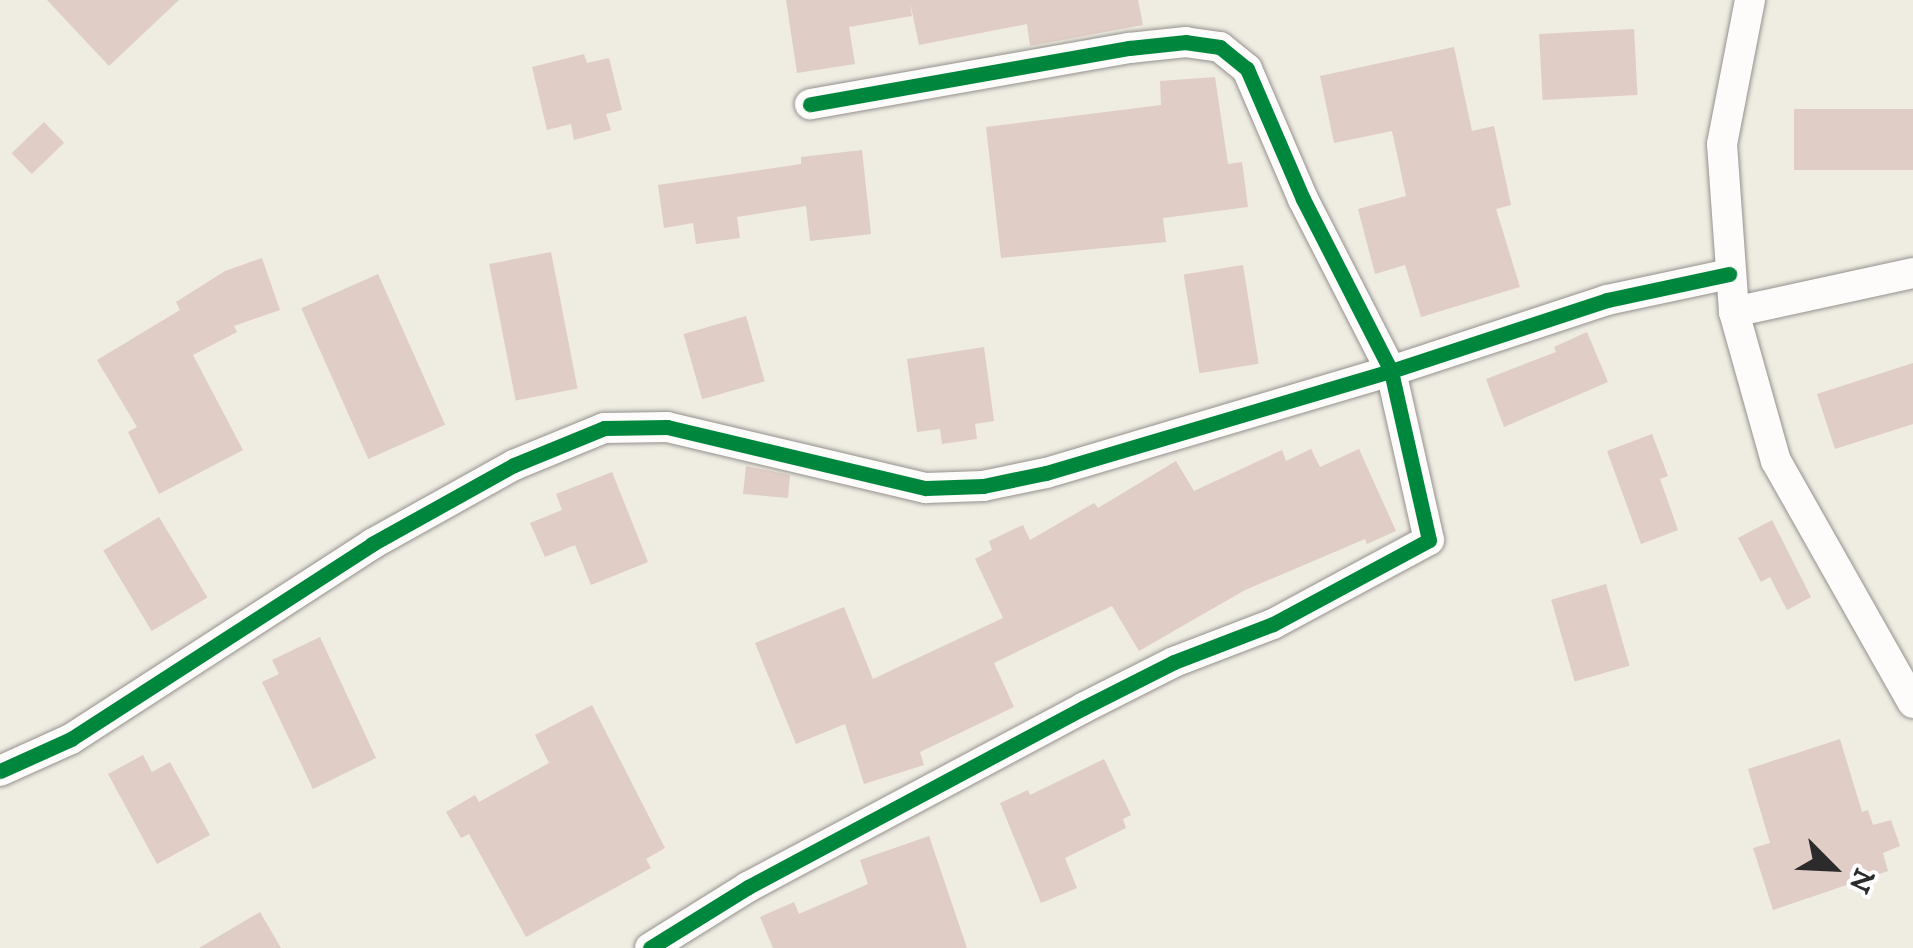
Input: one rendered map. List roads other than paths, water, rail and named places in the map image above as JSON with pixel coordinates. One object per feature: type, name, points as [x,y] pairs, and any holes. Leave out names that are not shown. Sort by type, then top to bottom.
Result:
[{"type":"street","points":[[1750,0],[1722,144],[1728,274],[1734,312],[1776,461],[1913,703]]},
{"type":"street","points":[[650,948],[748,887],[1084,708],[1174,662],[1273,624],[1429,540],[1390,371],[1303,199],[1247,69],[1220,47],[1186,42],[1129,48],[810,104]]},
{"type":"street","points":[[1734,312],[1913,273]]},
{"type":"street","points":[[0,771],[72,739],[372,544],[514,465],[604,428],[667,427],[926,488],[983,486],[1046,473],[1390,371],[1606,300],[1728,274]]}]
